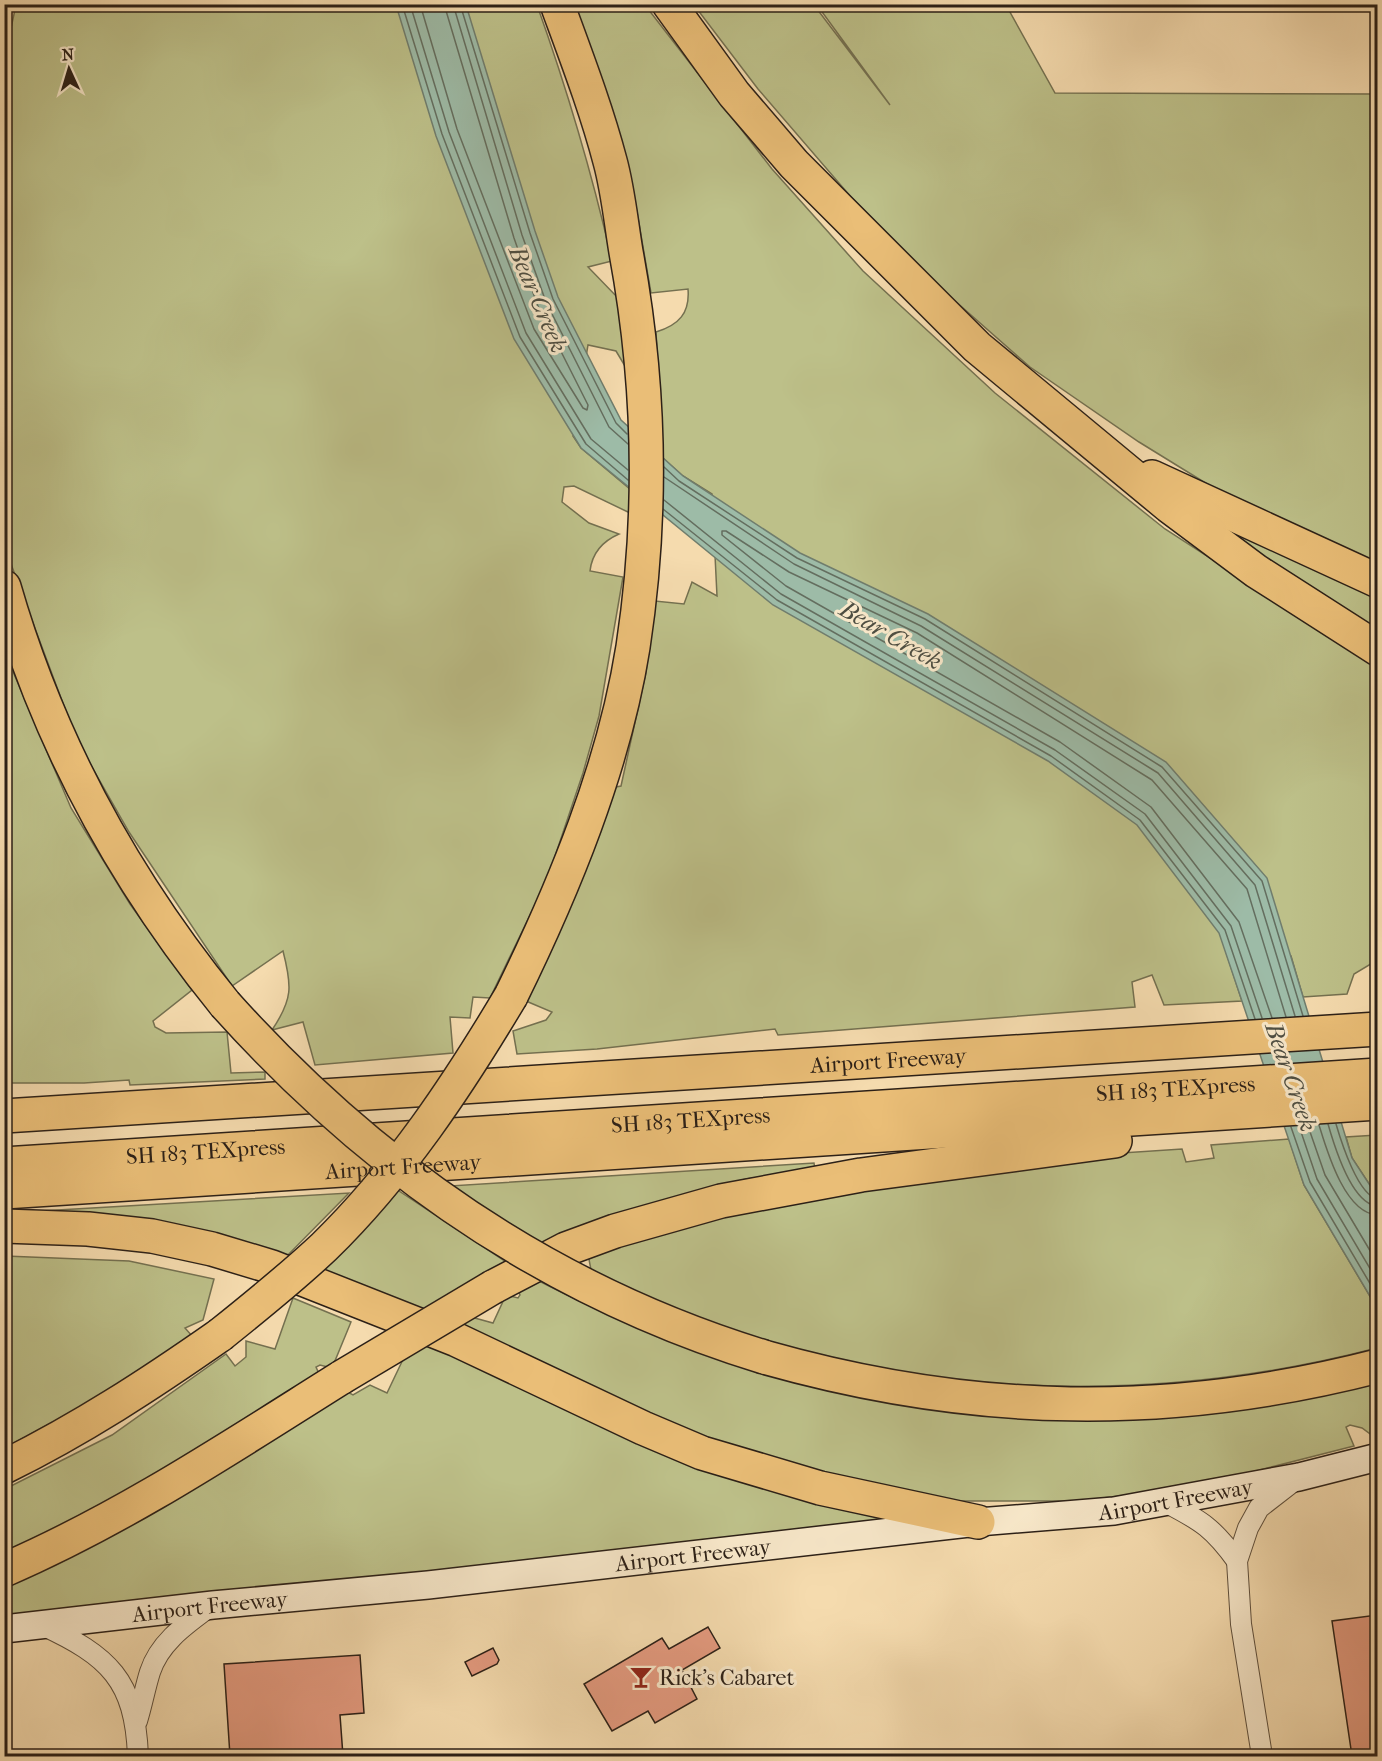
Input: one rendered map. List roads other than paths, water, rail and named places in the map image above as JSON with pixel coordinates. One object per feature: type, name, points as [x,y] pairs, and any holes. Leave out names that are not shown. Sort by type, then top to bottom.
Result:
[{"type":"highway","points":[[4,1467],[59,1440],[142,1390],[220,1335],[270,1296],[325,1246],[376,1189],[430,1121],[469,1065],[511,996],[556,901],[594,796],[632,649],[638,600],[646,485],[646,412],[640,337],[610,161],[557,4]]},
{"type":"highway","points":[[669,4],[734,94],[794,164],[977,347],[1169,506],[1256,570],[1377,649]]},
{"type":"highway","points":[[1115,461],[1377,581]]},
{"type":"highway","points":[[4,587],[29,664],[70,761],[126,867],[159,918],[225,1004],[305,1087],[429,1192],[519,1250],[581,1285],[709,1340],[822,1373],[937,1394],[996,1401],[1054,1404],[1166,1403],[1285,1387],[1377,1366]]},
{"type":"highway","name":"Airport Freeway","points":[[4,1192],[1178,1090],[1284,1034],[1374,1026]]},
{"type":"highway","name":"SH 183 TEXpress","points":[[4,1144],[1178,1090],[1374,1026]]},
{"type":"highway","name":"SH 183 TEXpress","points":[[4,1164],[1178,1090],[1377,1075]]},
{"type":"highway","points":[[4,1570],[57,1547],[125,1511],[493,1287],[566,1249],[654,1218],[721,1201],[861,1175],[1076,1145],[1178,1090],[1377,1118]]},
{"type":"highway","name":"Airport Freeway","points":[[4,1116],[1178,1090],[1377,1103]]},
{"type":"highway","points":[[4,1104],[62,1113]]},
{"type":"highway","points":[[4,1226],[87,1229],[152,1236],[252,1261],[457,1340],[643,1428],[702,1453],[820,1488],[978,1522]]},
{"type":"main road","name":"Airport Freeway","points":[[4,1629],[213,1605],[428,1585],[978,1522],[1114,1511],[1299,1477],[1373,1459]]},
{"type":"street","points":[[1262,1756],[1241,1624],[1237,1561],[1248,1528],[1259,1508],[1299,1477]]},
{"type":"street","points":[[1167,1503],[1199,1520],[1218,1534],[1237,1561]]},
{"type":"street","points":[[136,1721],[146,1696],[150,1671],[163,1647],[179,1630],[213,1605]]},
{"type":"street","points":[[42,1625],[76,1641],[96,1654],[116,1673],[136,1721],[138,1756]]},
{"type":"water","name":"Bear Creek","points":[[396,5],[466,5],[535,231],[558,297],[621,420],[683,476],[800,553],[928,614],[1166,762],[1267,878],[1352,1158],[1377,1196],[1377,1308],[1304,1185],[1219,933],[1137,825],[1048,761],[773,605],[581,448],[514,339],[436,136]]},
{"type":"place","name":"Rick's Cabaret","points":[[641,1677]]}]
